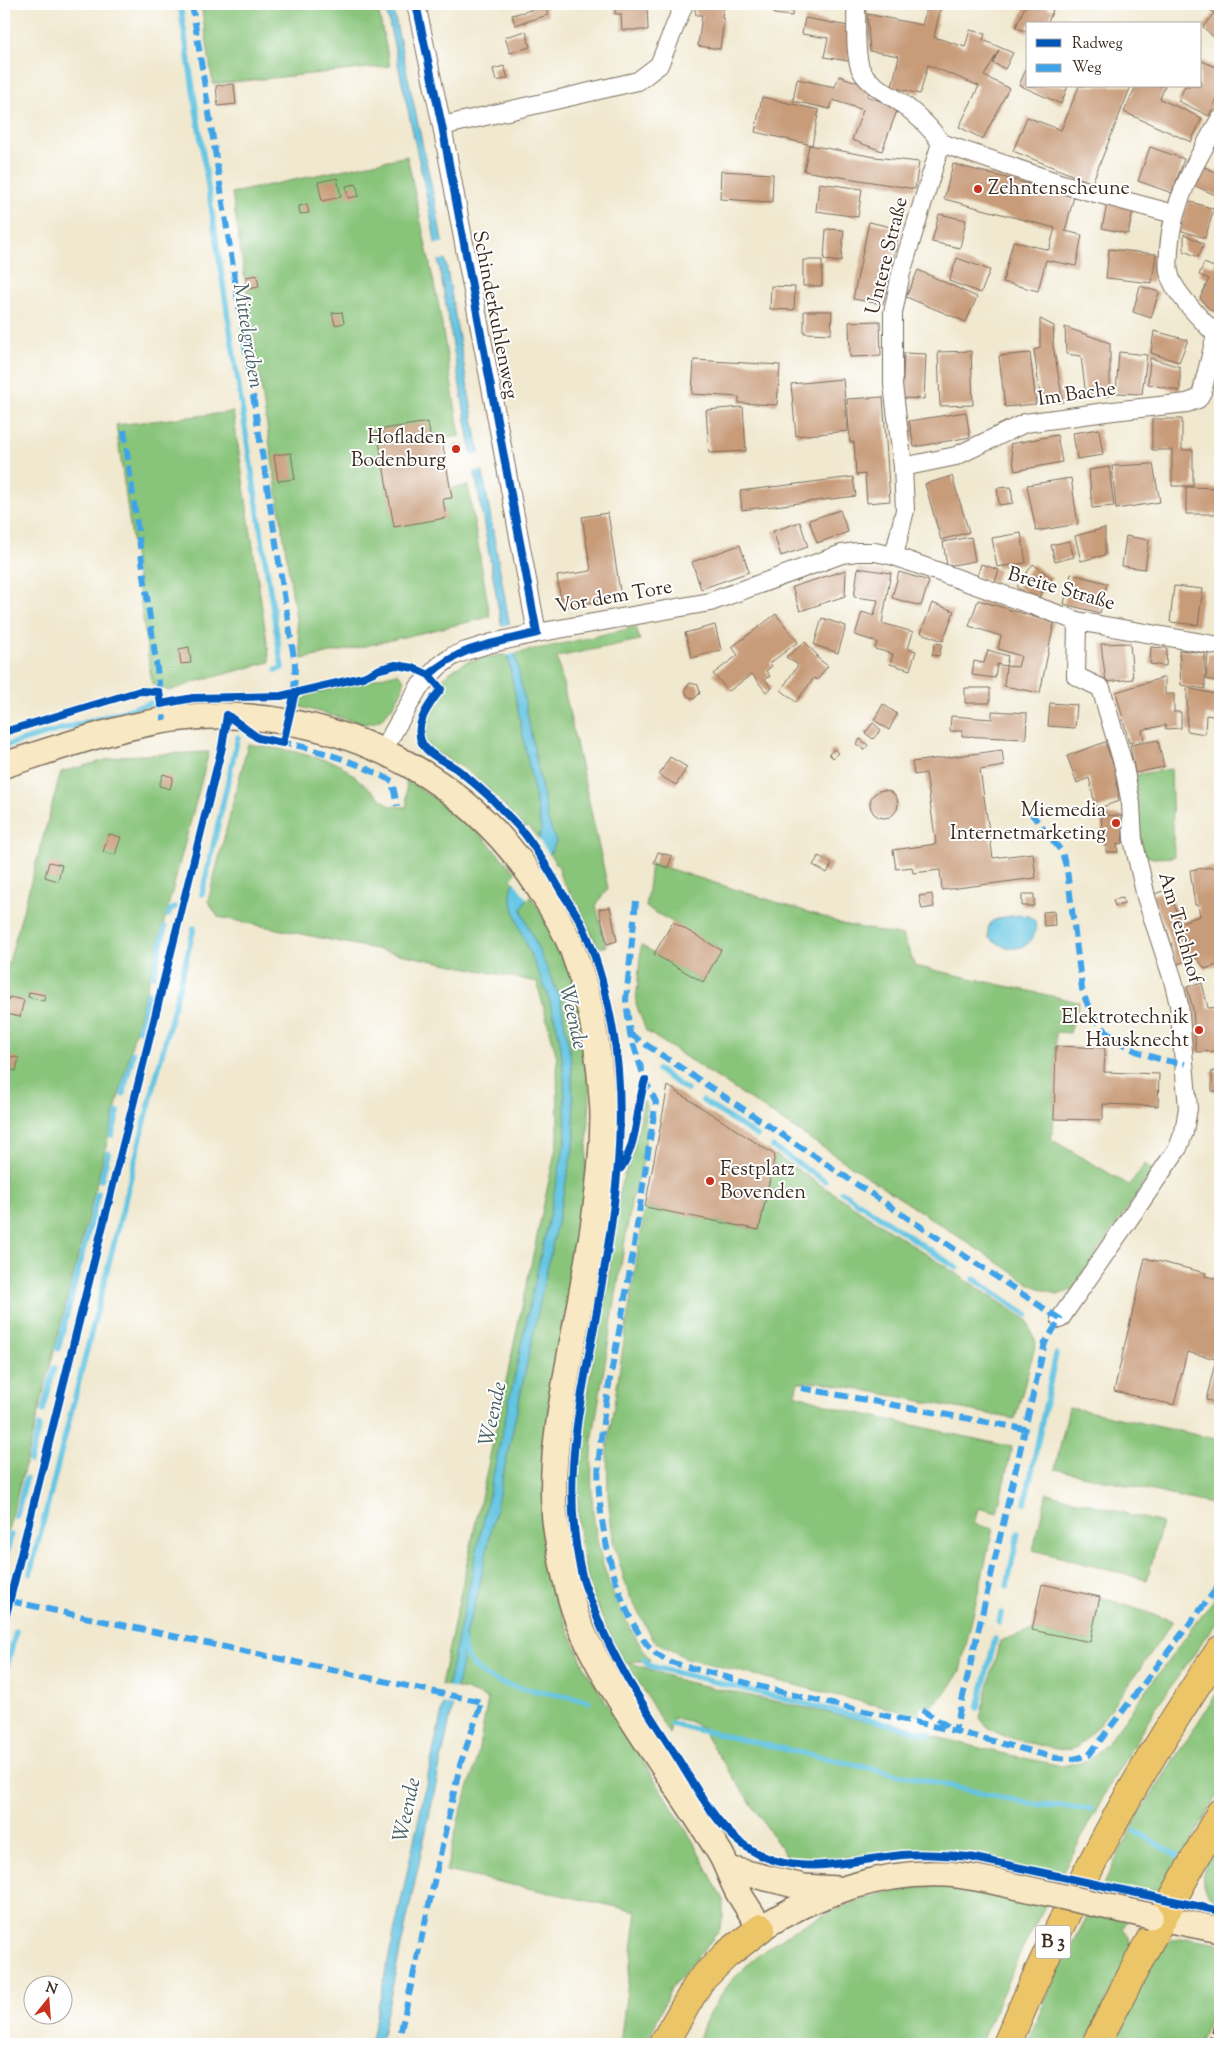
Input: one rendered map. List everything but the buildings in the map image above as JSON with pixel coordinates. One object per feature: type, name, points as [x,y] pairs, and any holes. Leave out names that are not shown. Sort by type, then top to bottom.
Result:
[{"type":"highway","name":"B 3","points":[[1007,2044],[1066,1915],[1103,1842],[1123,1806],[1220,1650]]},
{"type":"highway","points":[[1096,2044],[1157,1917],[1220,1813]]},
{"type":"highway","points":[[663,2044],[680,2012],[700,1981],[726,1954],[765,1926]]},
{"type":"highway","points":[[680,2012],[682,2044]]},
{"type":"main road","points":[[4,764],[127,728],[164,720],[227,715],[288,721],[340,734],[383,750],[421,772],[465,802],[511,848],[534,880],[555,913],[574,951],[583,978],[597,1043],[603,1114],[598,1197],[557,1440],[554,1478],[556,1529],[564,1573],[576,1616],[593,1654],[632,1720],[730,1864],[736,1890],[765,1926],[803,1906],[845,1889],[881,1879],[918,1874],[957,1875],[1001,1883],[1220,1930]]},
{"type":"main road","points":[[730,1864],[804,1887],[845,1889]]},
{"type":"street","name":"Schinderkuhlenweg","points":[[416,4],[442,126],[531,635]]},
{"type":"street","points":[[442,126],[638,81],[659,65],[684,4]]},
{"type":"street","points":[[856,4],[858,59],[861,70],[867,78],[920,117],[942,143],[1062,184],[1174,214],[1198,157],[1220,119]]},
{"type":"street","name":"Untere Straße","points":[[894,556],[905,510],[903,467],[892,385],[891,330],[901,273],[942,143]]},
{"type":"street","name":"Im Bache","points":[[903,467],[956,456],[1025,423],[1113,410],[1187,403],[1198,399],[1206,383],[1218,336],[1199,317],[1176,288],[1170,276],[1169,264],[1174,214]]},
{"type":"street","name":"Vor dem Tore","points":[[383,750],[418,687],[429,675],[453,656],[492,642],[710,602],[842,554],[875,552],[894,556]]},
{"type":"street","name":"Breite Straße","points":[[894,556],[1077,621],[1220,646]]},
{"type":"street","name":"Am Teichhof","points":[[1060,1319],[1178,1148],[1187,1120],[1188,1108],[1182,1033],[1175,989],[1146,897],[1133,839],[1124,767],[1112,721],[1101,688],[1076,676],[1077,621]]},
{"type":"green space","points":[[201,4],[377,4],[390,66],[213,84]]},
{"type":"green space","points":[[407,156],[439,307],[460,436],[380,451],[391,508],[452,498],[450,488],[468,486],[490,617],[302,659],[232,193]]},
{"type":"green space","points":[[233,412],[270,662],[169,691],[152,684],[116,425]]},
{"type":"green space","points":[[636,627],[640,640],[557,657],[608,888],[596,905],[606,947],[598,947],[579,908],[560,876],[559,867],[529,827],[525,828],[471,774],[432,749],[424,739],[423,733],[425,721],[445,689],[439,682],[452,670],[467,662]]},
{"type":"green space","points":[[397,673],[404,681],[401,692],[387,714],[376,722],[364,724],[297,706],[300,699],[314,693]]},
{"type":"green space","points":[[248,744],[292,751],[340,764],[390,806],[407,807],[406,780],[456,813],[478,832],[516,873],[546,921],[572,978],[585,1035],[590,1096],[584,1205],[546,1430],[553,1577],[562,1615],[585,1668],[694,1843],[723,1900],[723,1918],[719,1931],[670,1990],[647,2044],[620,2044],[637,1911],[446,1871],[460,1814],[476,1764],[488,1699],[466,1690],[441,1685],[558,1138],[557,1058],[537,982],[218,917],[208,901]]},
{"type":"green space","points":[[209,752],[140,1013],[4,1547],[4,973],[6,973],[61,772],[121,756]]},
{"type":"green space","points":[[1171,769],[1174,857],[1153,858],[1144,855],[1141,844],[1134,775]]},
{"type":"green space","points":[[651,863],[842,924],[903,936],[915,966],[1079,1002],[1070,1033],[1056,1032],[1054,1118],[1051,1139],[1129,1185],[1145,1164],[1153,1170],[1072,1290],[1057,1295],[1032,1285],[646,1031],[636,1004],[641,945],[703,982],[721,950],[646,907]]},
{"type":"green space","points":[[643,1101],[646,1102],[645,1155],[632,1198],[593,1436],[592,1469],[592,1499],[600,1554],[619,1606],[650,1660],[629,1662],[682,1681],[1062,1766],[1089,1760],[1107,1743],[1220,1591],[1220,1618],[1154,1710],[1104,1795],[1021,1951],[980,2044],[698,2044],[710,2011],[731,1982],[758,1956],[790,1933],[824,1915],[860,1900],[896,1891],[930,1886],[946,1886],[994,1895],[1012,1863],[969,1852],[933,1850],[797,1861],[785,1854],[706,1737],[703,1728],[689,1721],[673,1718],[669,1734],[627,1662],[625,1664],[606,1627],[591,1589],[584,1563],[577,1495],[579,1461],[587,1394],[606,1294],[621,1185],[635,1143]]},
{"type":"green space","points":[[775,1155],[1027,1320],[1036,1343],[1015,1419],[822,1382],[798,1382],[795,1394],[844,1410],[1012,1447],[997,1513],[978,1508],[974,1524],[993,1529],[960,1671],[949,1689],[932,1706],[920,1705],[919,1716],[686,1658],[654,1641],[629,1595],[613,1541],[608,1496],[607,1450],[645,1207],[759,1230]]},
{"type":"green space","points":[[1069,1407],[1220,1440],[1220,1506],[1055,1469]]},
{"type":"green space","points":[[1047,1493],[1162,1523],[1147,1580],[1033,1550]]},
{"type":"green space","points":[[1100,1597],[1173,1621],[1125,1690],[1095,1728],[1075,1748],[1064,1750],[1012,1738],[989,1728],[980,1718],[1000,1641],[1032,1630],[1090,1642]]},
{"type":"green space","points":[[1220,1688],[1220,1790],[1173,1876],[1159,1888],[1142,1892],[1123,1928],[1128,1935],[1131,1945],[1125,1962],[1084,2044],[1026,2044],[1053,1983],[1139,1814]]},
{"type":"green space","points":[[1220,1833],[1220,1904],[1210,1897],[1205,1889],[1203,1880],[1206,1861]]},
{"type":"green space","points":[[1189,1938],[1220,1943],[1220,1998],[1198,2044],[1110,2044],[1161,1947],[1172,1940]]},
{"type":"water","points":[[385,4],[392,4],[436,207],[508,616],[548,820],[556,842],[522,908],[560,998],[571,1059],[575,1139],[477,1597],[465,1635],[461,1668],[380,2044],[370,2044],[566,1138],[565,1094],[558,1033],[547,993],[520,929],[511,899],[511,887],[539,838],[541,829],[500,617],[429,207]]},
{"type":"water","points":[[1019,915],[1028,916],[1035,921],[1034,935],[1029,942],[1021,947],[1009,948],[989,938],[988,928],[992,921]]},
{"type":"pier","points":[[445,242],[448,258],[435,261],[433,245]]},
{"type":"pier","points":[[482,453],[485,470],[473,472],[470,455]]},
{"type":"pier","points":[[512,624],[518,653],[505,656],[499,626]]},
{"type":"pier","points":[[537,837],[551,857],[528,900],[512,879]]},
{"type":"pier","points":[[445,1686],[459,1689],[455,1706],[442,1703]]},
{"type":"waterway","name":"Mittelgraben","points":[[180,4],[282,668],[276,670]]},
{"type":"waterway","points":[[4,746],[152,703]]},
{"type":"waterway","points":[[202,894],[238,737]]},
{"type":"waterway","points":[[168,915],[170,910],[175,907]]},
{"type":"waterway","points":[[153,976],[165,927]]},
{"type":"waterway","points":[[30,1574],[194,928]]},
{"type":"waterway","points":[[139,1030],[148,993]]},
{"type":"waterway","points":[[123,1094],[133,1053]]},
{"type":"waterway","points":[[658,1070],[687,1090]]},
{"type":"waterway","points":[[703,1101],[757,1136]]},
{"type":"waterway","points":[[112,1135],[118,1112]]},
{"type":"waterway","points":[[773,1147],[825,1181]]},
{"type":"waterway","points":[[101,1180],[108,1153]]},
{"type":"waterway","points":[[842,1192],[957,1268]]},
{"type":"waterway","points":[[58,1349],[98,1193]]},
{"type":"waterway","points":[[974,1279],[1027,1315]]},
{"type":"waterway","points":[[1025,1503],[1056,1354]]},
{"type":"waterway","points":[[43,1411],[54,1368]]},
{"type":"waterway","points":[[30,1461],[39,1426]]},
{"type":"waterway","points":[[16,1517],[26,1479]]},
{"type":"waterway","points":[[1007,1587],[1018,1533]]},
{"type":"waterway","points":[[4,1566],[11,1535]]},
{"type":"waterway","points":[[999,1623],[1001,1613]]},
{"type":"waterway","points":[[4,1678],[16,1631]]},
{"type":"waterway","points":[[978,1708],[995,1639]]},
{"type":"waterway","points":[[462,1641],[467,1657],[476,1669],[496,1681],[520,1688],[589,1702]]},
{"type":"waterway","points":[[644,1659],[648,1665],[654,1667],[929,1734]]},
{"type":"waterway","points":[[672,1724],[1031,1804],[1091,1809]]},
{"type":"waterway","points":[[1135,1831],[1182,1858]]},
{"type":"railway","points":[[1208,2044],[1220,2019]]},
{"type":"marked path","points":[[192,4],[295,665],[294,696]]},
{"type":"marked path","points":[[124,430],[164,720]]},
{"type":"marked path","points":[[279,742],[337,757],[392,781],[397,806]]},
{"type":"marked path","points":[[1030,812],[1062,852],[1067,870],[1082,989],[1088,1006],[1097,1021],[1121,1043],[1135,1050],[1167,1061],[1185,1064]]},
{"type":"marked path","points":[[636,901],[626,1000],[630,1034],[645,1080],[656,1102],[629,1274],[603,1419],[598,1481],[605,1537],[621,1597],[633,1624],[648,1645],[664,1659],[683,1666],[777,1691],[955,1731]]},
{"type":"marked path","points":[[630,1034],[1060,1319],[1045,1343],[955,1731],[1056,1758],[1074,1759],[1089,1755],[1220,1584]]},
{"type":"marked path","points":[[801,1388],[1025,1429]]},
{"type":"marked path","points":[[10,1601],[482,1702],[460,1765],[398,2044]]},
{"type":"marked path","points":[[922,1710],[949,1727]]},
{"type":"cycle path","points":[[416,4],[442,126],[537,633],[480,646],[467,651],[441,665],[429,675]]},
{"type":"cycle path","points":[[4,732],[140,691],[159,692],[161,704],[193,698],[281,696],[363,677],[380,669],[396,665],[414,668],[429,675],[441,689],[428,707],[421,722],[420,736],[422,743],[429,752],[458,770],[485,792],[529,840],[581,923],[596,960],[607,1000],[617,1063],[620,1101],[617,1177],[613,1215],[582,1390],[574,1451],[572,1481],[576,1543],[582,1576],[611,1649],[640,1700],[703,1800],[727,1830],[740,1842],[755,1852],[773,1860],[789,1864],[837,1864],[911,1854],[970,1857],[1220,1911]]},
{"type":"cycle path","points":[[227,715],[258,738],[283,743],[295,692]]},
{"type":"cycle path","points":[[4,1623],[222,747],[227,715]]},
{"type":"cycle path","points":[[621,1168],[631,1148],[645,1080]]},
{"type":"place","name":"Zehntenscheune","points":[[978,189]]},
{"type":"place","name":"Hofladen Bodenburg","points":[[456,449]]},
{"type":"place","name":"Miemedia Internetmarketing","points":[[1116,823]]},
{"type":"place","name":"Elektrotechnik Hausknecht","points":[[1199,1030]]},
{"type":"place","name":"Festplatz Bovenden","points":[[710,1181]]},
{"type":"water label","name":"Weende","points":[[572,1017]]},
{"type":"water label","name":"Weende","points":[[494,1414]]},
{"type":"water label","name":"Weende","points":[[408,1810]]}]
